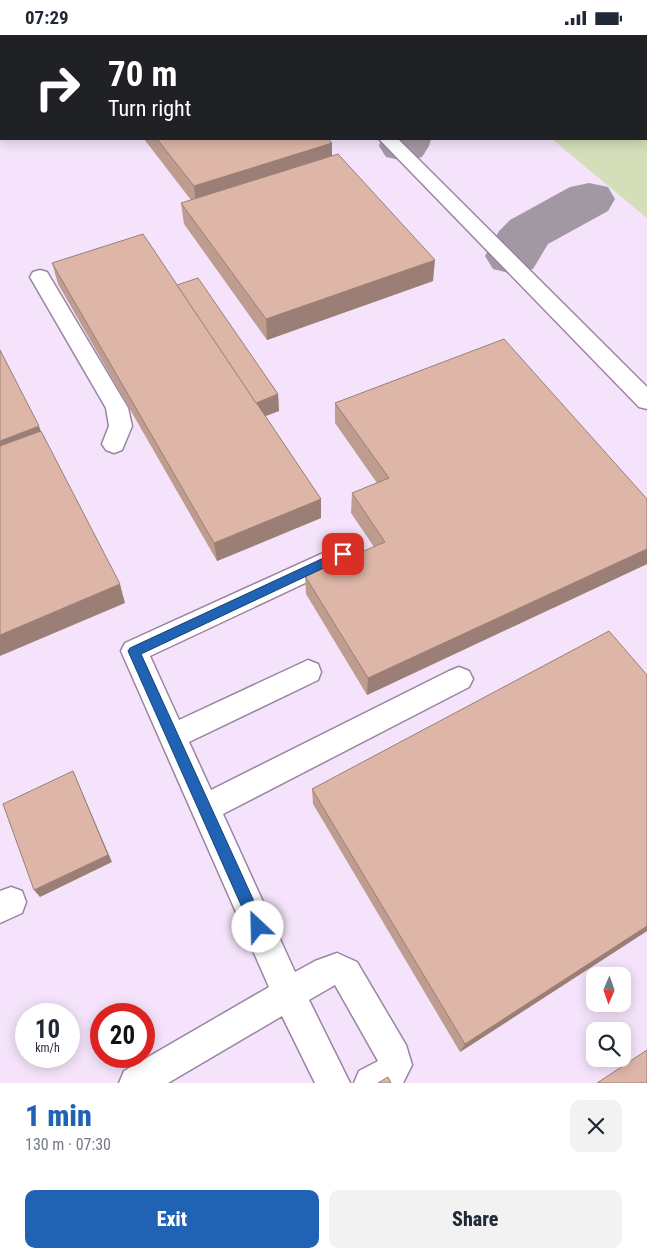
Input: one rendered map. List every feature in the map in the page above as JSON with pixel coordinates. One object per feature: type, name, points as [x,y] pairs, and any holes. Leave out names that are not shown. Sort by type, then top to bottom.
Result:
[{"type":"lane","points":[[389,140],[647,401]]},
{"type":"lane","points":[[40,277],[117,408],[122,420],[121,431],[114,444]]},
{"type":"lane","points":[[333,1083],[289,994],[134,651],[343,554]]},
{"type":"lane","points":[[173,736],[308,672]]},
{"type":"lane","points":[[205,808],[460,679]]},
{"type":"lane","points":[[136,1083],[326,972],[337,969],[346,973],[394,1057],[395,1065],[390,1072],[371,1083]]},
{"type":"shaded area","points":[[0,140],[647,140],[647,1083],[0,1083]]},
{"type":"green space","points":[[553,140],[647,140],[647,218]]},
{"type":"building","points":[[158,140],[329,140],[332,143],[194,186]]},
{"type":"building","points":[[338,154],[435,260],[266,319],[181,203]]},
{"type":"building","points":[[143,234],[321,499],[214,543],[52,263]]},
{"type":"building","points":[[198,278],[278,394],[256,403],[177,285]]},
{"type":"building","points":[[504,339],[647,499],[647,549],[368,678],[305,576],[385,542],[352,493],[389,478],[335,403]]},
{"type":"building","points":[[0,350],[39,426],[0,441]]},
{"type":"building","points":[[41,431],[120,584],[0,635],[0,446]]},
{"type":"building","points":[[609,631],[647,675],[647,926],[465,1044],[312,789]]},
{"type":"building","points":[[73,771],[108,855],[34,890],[3,804]]},
{"type":"building","points":[[647,1050],[647,1083],[597,1083],[621,1067],[631,1067],[631,1061]]},
{"type":"building","points":[[388,1077],[391,1083],[378,1083]]},
{"type":"taxiway","points":[[404,146],[406,140]]},
{"type":"taxiway","points":[[513,256],[518,244],[529,232],[589,199]]},
{"type":"route","points":[[258,927],[134,651],[343,554]]}]
